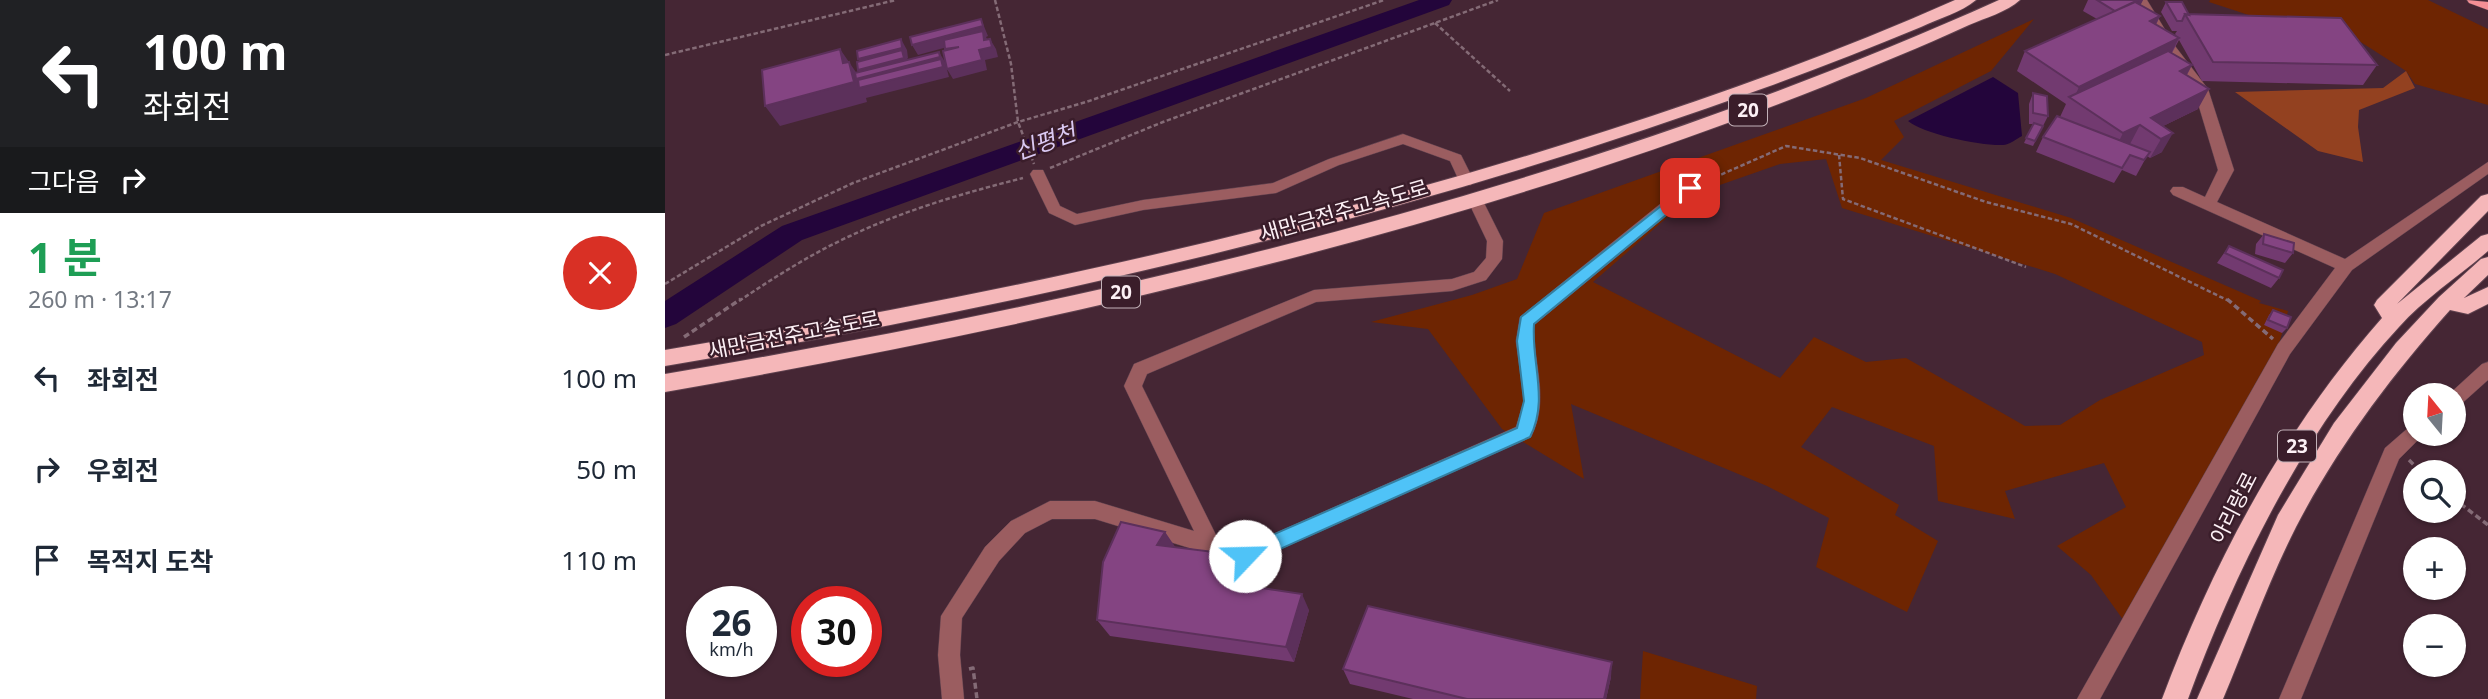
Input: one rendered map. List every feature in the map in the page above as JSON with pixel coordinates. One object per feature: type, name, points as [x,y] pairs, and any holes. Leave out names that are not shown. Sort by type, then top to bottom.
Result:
[{"type":"highway","name":"새만금전주고속도로","points":[[670,351],[799,337],[1059,284],[1324,221],[1551,156],[1792,74],[1968,0]]},
{"type":"highway","name":"새만금전주고속도로","points":[[665,383],[762,367],[991,322],[1246,263],[1554,177],[1801,92],[2012,0]]},
{"type":"highway","points":[[2393,319],[2384,305],[2488,200]]},
{"type":"highway","name":"아리랑로","points":[[2175,699],[2202,627],[2281,469],[2355,363],[2393,319],[2488,242]]},
{"type":"highway","name":"23","points":[[2210,699],[2286,522],[2342,430],[2403,349],[2446,302],[2488,264]]},
{"type":"highway","points":[[2446,302],[2468,306],[2488,293]]},
{"type":"main road","points":[[2473,0],[2488,6]]},
{"type":"street","points":[[2143,3],[2169,47],[2201,89],[2209,111],[2226,170],[2208,205]]},
{"type":"street","points":[[1038,174],[1054,209],[1075,220],[1143,205],[1276,188],[1334,162],[1403,139],[1456,158],[1466,181]]},
{"type":"street","points":[[2088,699],[2284,348],[2346,266],[2488,167]]},
{"type":"street","points":[[953,699],[949,655],[952,616],[992,554],[1018,527],[1050,510],[1095,510],[1245,556],[1524,432],[1533,401],[1525,341],[1526,322],[1690,188]]},
{"type":"street","points":[[2178,191],[2346,266]]},
{"type":"street","points":[[1213,547],[1133,386],[1140,369],[1314,296],[1452,285],[1480,276],[1494,259],[1495,241],[1475,199]]},
{"type":"street","points":[[2466,389],[2488,369]]},
{"type":"street","points":[[2290,699],[2392,454],[2403,444]]},
{"type":"path","points":[[665,55],[896,0]]},
{"type":"path","points":[[995,0],[1011,64],[1018,122],[1038,174]]},
{"type":"path","points":[[665,284],[794,208],[853,183],[1018,122],[1086,102],[1384,0]]},
{"type":"path","points":[[670,351],[826,247],[896,218],[974,191],[1038,174],[1163,122],[1498,0]]},
{"type":"path","points":[[1435,23],[1510,91]]},
{"type":"path","points":[[1690,188],[1786,146],[1860,158],[1986,202],[2071,224],[2227,299],[2284,348]]},
{"type":"path","points":[[1839,155],[1843,199],[2026,267]]},
{"type":"path","points":[[2466,508],[2488,525]]},
{"type":"shaded area","points":[[2428,0],[2488,29],[2488,105],[2415,84],[2406,71],[2356,39],[2276,24],[2209,2]]},
{"type":"shaded area","points":[[2034,19],[1991,71],[1894,121],[1904,137],[1881,160],[2071,218],[2261,301],[2259,303],[2288,311],[2278,348],[2124,621],[2091,575],[2057,546],[2126,507],[2104,463],[2005,491],[2015,519],[1938,501],[1934,446],[1832,407],[1801,447],[1899,505],[1895,515],[1938,541],[1907,612],[1816,567],[1829,518],[1767,486],[1571,404],[1584,479],[1502,429],[1428,329],[1371,322],[1472,295],[1517,279],[1544,213],[1866,98]],"holes":[[[1826,159],[1842,208],[2055,274],[2202,342],[2204,355],[2100,400],[2060,425],[2025,426],[1906,358],[1866,362],[1814,337],[1780,378],[1593,282],[1694,194],[1780,164]]]},
{"type":"shaded area","points":[[2406,71],[2415,88],[2359,110],[2358,127],[2363,162],[2318,151],[2235,92],[2383,88]]},
{"type":"shaded area","points":[[1993,77],[2018,93],[2022,136],[2010,143],[1993,145],[1953,138],[1915,126],[1908,121]]},
{"type":"shaded area","points":[[1643,651],[1757,686],[1756,699],[1640,699]]},
{"type":"building","points":[[2097,0],[2138,0],[2115,11]]},
{"type":"building","points":[[2135,2],[2160,16],[2150,21],[2179,38],[2079,87],[2025,51]]},
{"type":"building","points":[[2166,2],[2182,2],[2189,15],[2185,14],[2182,21],[2177,21]]},
{"type":"building","points":[[2185,14],[2341,18],[2377,65],[2213,62]]},
{"type":"building","points":[[981,19],[983,26],[912,45],[910,37]]},
{"type":"building","points":[[983,31],[984,40],[990,39],[992,47],[979,50],[982,60],[947,69],[943,51],[959,47],[945,49],[944,40]]},
{"type":"building","points":[[901,39],[902,48],[858,59],[857,51]]},
{"type":"building","points":[[840,49],[843,63],[849,62],[854,82],[765,106],[762,70]]},
{"type":"building","points":[[902,50],[904,58],[858,70],[857,62]]},
{"type":"building","points":[[2168,51],[2192,65],[2180,71],[2209,89],[2151,118],[2173,133],[2161,139],[2140,125],[2123,133],[2069,97]]},
{"type":"building","points":[[939,52],[940,57],[856,79],[855,73]]},
{"type":"building","points":[[941,59],[943,67],[859,88],[858,80]]},
{"type":"building","points":[[2033,93],[2047,96],[2048,116],[2033,113]]},
{"type":"building","points":[[2057,116],[2150,152],[2144,160],[2130,155],[2122,168],[2043,137]]},
{"type":"building","points":[[2034,123],[2043,126],[2035,141],[2026,138]]},
{"type":"building","points":[[2264,234],[2294,243],[2293,253],[2263,244]]},
{"type":"building","points":[[2229,246],[2283,270],[2279,278],[2225,253]]},
{"type":"building","points":[[2273,310],[2291,317],[2287,328],[2268,320]]},
{"type":"building","points":[[1121,522],[1165,532],[1157,545],[1230,554],[1220,582],[1302,594],[1286,647],[1097,620],[1103,562]]},
{"type":"building","points":[[1368,606],[1612,662],[1604,699],[1467,699],[1343,669]]},
{"type":"waterway","name":"신평천","points":[[665,316],[792,233],[1441,0]]},
{"type":"route","points":[[1245,556],[1524,432],[1533,401],[1525,341],[1526,322],[1690,188]]}]
